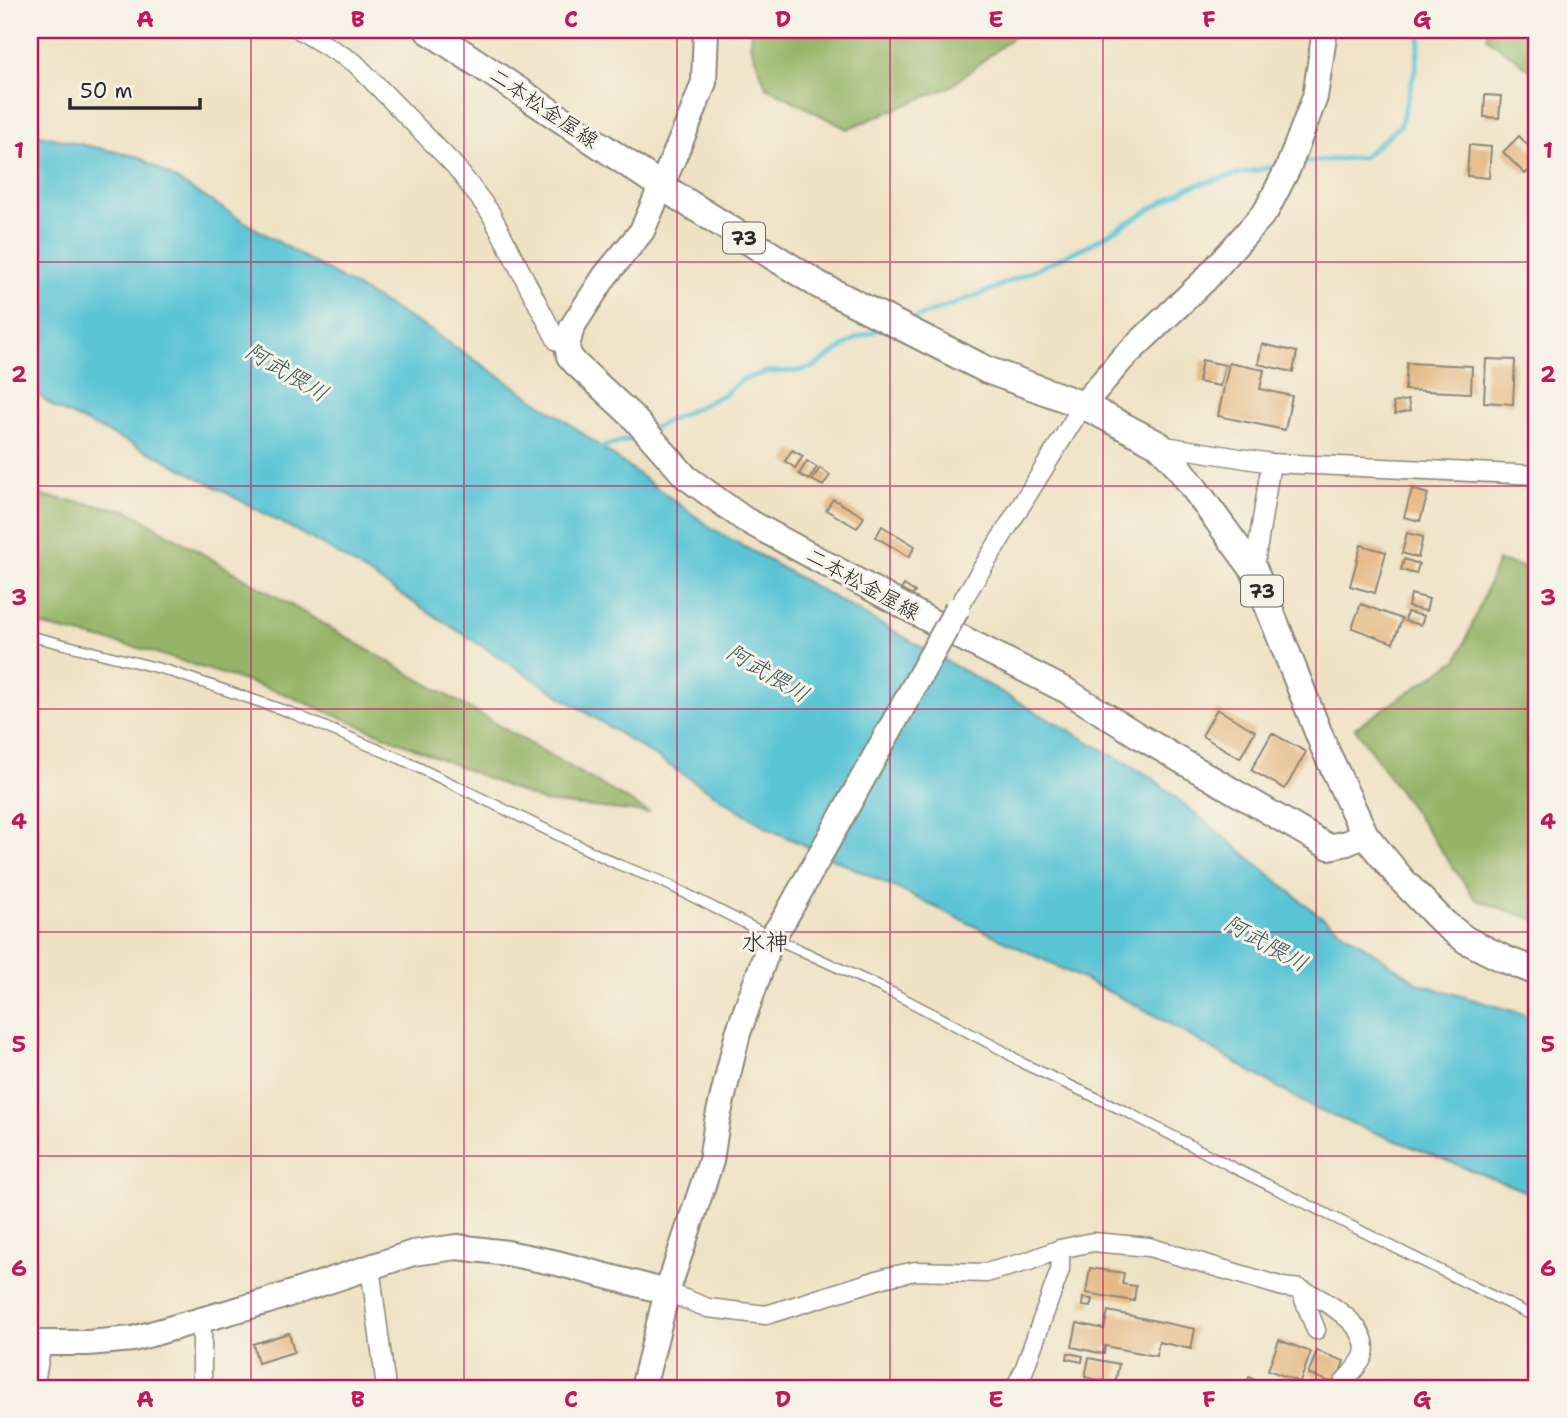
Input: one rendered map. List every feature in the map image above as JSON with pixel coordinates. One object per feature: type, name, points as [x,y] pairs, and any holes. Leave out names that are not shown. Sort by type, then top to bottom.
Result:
[{"type":"main road","name":"二本松金屋線","points":[[428,30],[661,186],[819,285],[987,370],[1083,405],[1159,445],[1175,462],[1254,570],[1324,747],[1365,835],[1402,880],[1444,923],[1466,940],[1537,972]]},
{"type":"street","points":[[300,30],[355,62],[455,166],[490,212],[556,341],[567,346],[580,313],[605,276],[642,231],[704,82],[706,30]]},
{"type":"street","points":[[643,1388],[667,1292],[711,1161],[717,1121],[738,1032],[778,927],[957,609],[1083,405],[1122,359],[1205,281],[1266,211],[1289,168],[1315,97],[1325,30]]},
{"type":"street","name":"二本松金屋線","points":[[567,346],[569,356],[576,364],[632,416],[686,477],[744,519],[964,639],[1067,691],[1329,847],[1365,835]]},
{"type":"street","points":[[1159,445],[1271,463],[1537,475]]},
{"type":"street","points":[[1254,570],[1271,463]]},
{"type":"street","points":[[34,1388],[36,1343],[133,1339],[202,1321],[413,1252],[457,1247],[507,1253],[557,1263],[667,1292],[708,1308],[766,1315],[916,1271],[986,1273],[1060,1249],[1093,1242],[1149,1247],[1283,1287],[1300,1289],[1333,1307],[1351,1322],[1362,1337],[1364,1349],[1362,1358],[1340,1388]]},
{"type":"street","points":[[1015,1388],[1060,1270],[1060,1249]]},
{"type":"street","points":[[370,1266],[386,1388]]},
{"type":"street","points":[[1300,1289],[1316,1330]]},
{"type":"street","points":[[202,1321],[202,1388]]},
{"type":"lane","points":[[30,636],[166,670],[289,712],[401,759],[617,864],[778,927],[1024,1064],[1129,1113],[1537,1318]]},
{"type":"green space","points":[[751,30],[1022,30],[950,87],[847,129],[766,87],[750,44]]},
{"type":"green space","points":[[1487,30],[1537,30],[1537,75],[1487,38]]},
{"type":"green space","points":[[30,494],[127,510],[650,813],[544,802],[282,693],[143,649],[30,623]]},
{"type":"green space","points":[[1498,561],[1537,570],[1537,920],[1476,900],[1355,728],[1458,659]]},
{"type":"water","name":"阿武隈川","points":[[30,133],[139,157],[430,330],[559,416],[713,529],[1151,777],[1316,913],[1420,984],[1537,1018],[1537,1196],[1315,1109],[1140,1007],[769,829],[328,548],[166,460],[55,408],[30,388]]},
{"type":"building","points":[[1485,95],[1501,96],[1499,118],[1484,117]]},
{"type":"building","points":[[1519,136],[1537,155],[1537,162],[1525,174],[1503,152]]},
{"type":"building","points":[[1469,145],[1491,147],[1489,178],[1467,176]]},
{"type":"building","points":[[1262,344],[1297,352],[1293,372],[1258,364]]},
{"type":"building","points":[[1486,359],[1515,360],[1513,404],[1484,402]]},
{"type":"building","points":[[1202,360],[1225,365],[1220,386],[1198,382]]},
{"type":"building","points":[[1229,363],[1264,370],[1260,389],[1292,396],[1285,430],[1218,416]]},
{"type":"building","points":[[1407,363],[1472,366],[1471,393],[1405,390]]},
{"type":"building","points":[[1408,400],[1410,411],[1395,414],[1393,403]]},
{"type":"building","points":[[792,450],[803,456],[795,468],[785,461]]},
{"type":"building","points":[[807,461],[817,467],[809,480],[799,474]]},
{"type":"building","points":[[820,468],[830,475],[823,486],[812,480]]},
{"type":"building","points":[[1412,489],[1428,494],[1420,521],[1404,517]]},
{"type":"building","points":[[833,499],[864,517],[857,528],[826,510]]},
{"type":"building","points":[[882,526],[915,546],[909,557],[876,537]]},
{"type":"building","points":[[1407,533],[1423,537],[1418,558],[1402,553]]},
{"type":"building","points":[[1361,545],[1386,552],[1375,593],[1350,586]]},
{"type":"building","points":[[1404,559],[1419,564],[1416,574],[1401,570]]},
{"type":"building","points":[[904,585],[915,592],[912,596],[901,590]]},
{"type":"building","points":[[1411,594],[1429,599],[1426,611],[1408,607]]},
{"type":"building","points":[[1361,604],[1402,619],[1393,643],[1352,628]]},
{"type":"building","points":[[1407,612],[1424,616],[1421,625],[1405,621]]},
{"type":"building","points":[[1217,709],[1255,731],[1240,758],[1202,736]]},
{"type":"building","points":[[1272,733],[1306,752],[1285,789],[1251,770]]},
{"type":"building","points":[[1090,1268],[1124,1273],[1122,1284],[1136,1286],[1134,1301],[1086,1293]]},
{"type":"building","points":[[1083,1298],[1092,1299],[1090,1307],[1082,1306]]},
{"type":"building","points":[[1108,1311],[1195,1329],[1191,1349],[1159,1342],[1156,1356],[1105,1346],[1104,1354],[1072,1347],[1077,1323],[1104,1329]]},
{"type":"building","points":[[289,1333],[294,1352],[258,1363],[253,1344]]},
{"type":"building","points":[[1279,1340],[1311,1352],[1300,1382],[1268,1370]]},
{"type":"building","points":[[1317,1351],[1344,1361],[1336,1384],[1308,1374]]},
{"type":"building","points":[[1068,1353],[1083,1356],[1082,1362],[1067,1359]]},
{"type":"building","points":[[1089,1358],[1119,1364],[1115,1384],[1085,1377]]},
{"type":"building","points":[[1249,1377],[1262,1382],[1260,1388],[1245,1388]]},
{"type":"waterway","points":[[1297,163],[1363,157],[1400,126],[1416,67],[1421,30]]},
{"type":"waterway","points":[[910,320],[986,292],[1089,245],[1187,188],[1280,165]]},
{"type":"waterway","points":[[654,428],[725,394],[741,380],[767,372],[798,371],[814,367],[856,338],[884,328]]},
{"type":"waterway","points":[[595,449],[642,436]]},
{"type":"district","name":"水神","points":[[765,942]]}]
